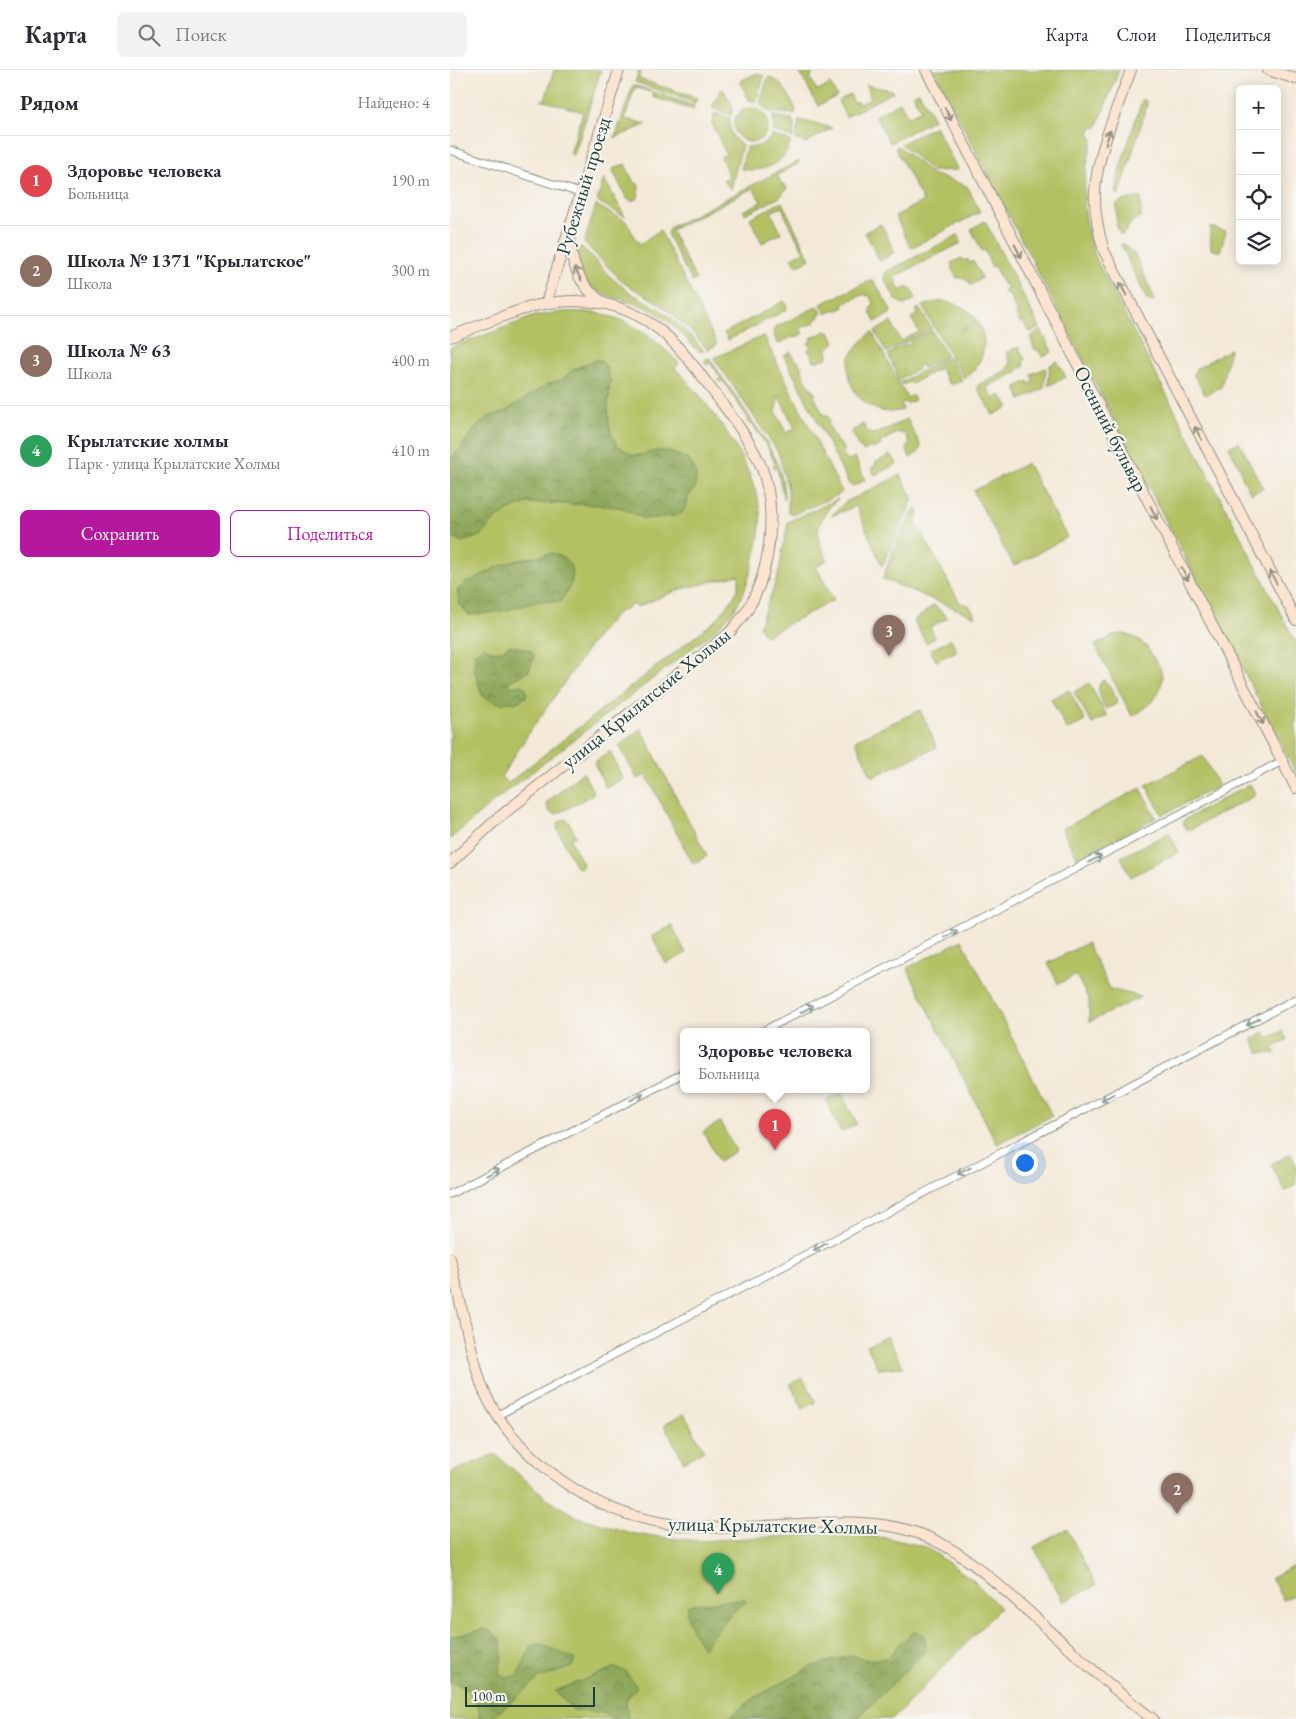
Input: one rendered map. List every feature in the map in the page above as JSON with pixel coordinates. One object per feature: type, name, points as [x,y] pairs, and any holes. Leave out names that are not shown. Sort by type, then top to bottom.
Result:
[{"type":"street","name":"Рубежный проезд","points":[[546,303],[619,70]]},
{"type":"street","name":"Осенний бульвар","points":[[926,70],[1296,788]]},
{"type":"street","points":[[1131,70],[1102,154],[1096,184],[1096,219],[1104,251],[1296,620]]},
{"type":"street","points":[[1268,70],[1296,79]]},
{"type":"street","points":[[450,150],[580,193]]},
{"type":"street","points":[[570,226],[571,253],[576,271],[588,290],[605,304]]},
{"type":"street","name":"улица Крылатские Холмы","points":[[450,337],[526,307],[546,303],[580,301],[605,304],[644,319],[677,344],[698,370],[750,446],[763,472],[770,504],[770,535],[763,573],[749,608],[739,622],[727,635],[497,819],[450,863]]},
{"type":"street","points":[[769,1028],[1282,761]]},
{"type":"street","points":[[498,1415],[1296,999]]},
{"type":"street","points":[[450,1194],[680,1075]]},
{"type":"street","name":"улица Крылатские Холмы","points":[[450,1258],[478,1373],[486,1395],[498,1415],[531,1455],[564,1482],[594,1499],[636,1517],[661,1523],[743,1528],[831,1523],[866,1524],[916,1532],[943,1544],[967,1559],[991,1578],[1111,1685],[1154,1719]]},
{"type":"green space","points":[[554,70],[601,70],[574,155],[570,154],[583,112],[541,100],[545,100]]},
{"type":"green space","points":[[639,70],[641,70],[639,79],[697,98],[695,103],[635,82]]},
{"type":"green space","points":[[814,70],[811,72],[812,76],[810,77],[816,89],[820,90],[830,84],[837,96],[818,106],[799,71]]},
{"type":"green space","points":[[934,70],[1119,70],[1097,127],[1091,128],[1089,133],[1093,140],[1086,171],[1084,203],[1093,250],[1099,265],[1296,643],[1296,773]]},
{"type":"green space","points":[[755,74],[764,76],[756,102],[749,100],[740,81]]},
{"type":"green space","points":[[768,77],[779,82],[786,90],[796,110],[795,114],[770,112],[760,103]]},
{"type":"green space","points":[[633,85],[694,106],[693,110],[653,97],[654,93],[635,87],[625,119],[647,124],[615,138]]},
{"type":"green space","points":[[866,85],[893,92],[846,117],[838,101],[850,94],[854,103],[857,101],[859,104],[870,99]]},
{"type":"green space","points":[[723,89],[733,107],[731,115],[712,108]]},
{"type":"green space","points":[[919,92],[934,119],[890,143],[875,116],[900,102],[908,117],[921,110],[913,95]]},
{"type":"green space","points":[[1142,100],[1147,102],[1147,105],[1118,195],[1116,193],[1119,171]]},
{"type":"green space","points":[[751,108],[758,109],[763,113],[767,118],[767,132],[763,137],[758,141],[751,142],[744,141],[739,137],[735,132],[734,125],[735,118],[739,113],[744,109]]},
{"type":"green space","points":[[715,113],[730,118],[732,134],[742,145],[731,189],[723,180],[729,177],[721,157],[726,154],[712,123]]},
{"type":"green space","points":[[773,116],[792,119],[794,126],[793,138],[774,131]]},
{"type":"green space","points":[[799,120],[832,128],[806,143],[796,140]]},
{"type":"green space","points":[[935,126],[958,170],[932,171],[901,144]]},
{"type":"green space","points":[[772,135],[791,141],[784,156],[779,161],[765,168],[758,170],[741,169],[746,147],[761,145]]},
{"type":"green space","points":[[898,146],[932,174],[967,186],[980,212],[911,248],[895,216],[923,201],[895,148]]},
{"type":"green space","points":[[799,161],[798,164],[777,175],[782,185],[784,184],[787,188],[780,197],[745,214],[743,211],[761,202],[753,188],[671,230],[696,280],[692,282],[667,234],[669,228]]},
{"type":"green space","points":[[625,164],[633,181],[639,185],[638,198],[632,201],[627,199],[613,171],[614,168]]},
{"type":"green space","points":[[604,178],[625,217],[597,201]]},
{"type":"green space","points":[[1141,197],[1141,217],[1136,218],[1121,235],[1117,224],[1117,204]]},
{"type":"green space","points":[[782,202],[810,259],[797,266],[792,258],[804,252],[791,229],[782,207],[771,212],[781,233],[762,243],[750,218]]},
{"type":"green space","points":[[596,205],[627,222],[640,244],[660,230],[716,345],[708,350],[695,335],[660,304],[624,283],[584,243]]},
{"type":"green space","points":[[985,221],[1040,328],[1031,332],[1028,331],[1023,321],[1020,323],[1016,314],[1018,313],[1008,293],[1006,294],[1004,290],[1008,288],[1006,284],[1004,285],[994,266],[991,267],[985,250],[982,251],[971,229]]},
{"type":"green space","points":[[881,224],[895,252],[880,261],[865,232]]},
{"type":"green space","points":[[1210,227],[1226,231],[1220,252],[1211,249]]},
{"type":"green space","points":[[958,235],[961,243],[894,277],[900,291],[907,287],[909,290],[911,289],[916,299],[904,305],[896,300],[884,278],[886,272]]},
{"type":"green space","points":[[1123,243],[1135,255],[1154,297],[1153,302],[1147,300],[1121,245]]},
{"type":"green space","points":[[575,247],[583,248],[613,279],[629,292],[670,317],[704,351],[698,351],[672,325],[655,312],[614,298],[585,282],[577,264]]},
{"type":"green space","points":[[962,258],[964,261],[968,259],[969,263],[973,261],[982,278],[971,285],[964,278],[957,278],[951,268],[953,267],[951,263]]},
{"type":"green space","points":[[871,280],[875,283],[891,310],[890,314],[875,322],[870,312],[872,310],[870,308],[874,305],[869,295],[866,296],[864,294],[843,304],[844,307],[837,311],[836,309],[826,314],[821,304]]},
{"type":"green space","points":[[784,301],[787,306],[786,310],[728,340],[724,333]]},
{"type":"green space","points":[[941,301],[961,307],[970,312],[977,320],[961,331],[978,322],[981,330],[984,345],[983,353],[976,367],[964,378],[922,306]]},
{"type":"green space","points":[[818,306],[822,313],[818,315],[819,317],[815,320],[816,322],[800,328],[803,334],[778,344],[773,334],[774,328]]},
{"type":"green space","points":[[919,308],[932,329],[886,352],[875,331],[891,322],[901,341],[919,332],[911,318],[918,314],[916,310]]},
{"type":"green space","points":[[561,312],[579,312],[609,316],[632,325],[661,346],[679,363],[675,368],[715,415],[728,434],[749,473],[760,511],[758,539],[752,567],[742,596],[734,610],[713,632],[492,803],[450,839],[450,348],[535,316]],"holes":[[[739,575],[736,593],[716,620],[508,783],[501,777],[529,733],[594,640],[616,614],[634,604],[637,607],[678,590]]]},
{"type":"green space","points":[[1041,330],[1052,352],[1043,357],[1037,349],[1035,350],[1031,341],[1033,340],[1031,338],[1033,335]]},
{"type":"green space","points":[[826,331],[830,332],[835,342],[827,349],[828,357],[817,362],[816,360],[814,361],[808,349],[811,348],[808,343],[812,341],[811,338]]},
{"type":"green space","points":[[932,331],[947,356],[923,368],[921,364],[917,370],[899,379],[888,354],[904,345],[909,345],[910,342]]},
{"type":"green space","points":[[872,332],[907,398],[913,395],[915,400],[906,404],[905,402],[901,403],[903,410],[890,412],[869,406],[862,401],[853,387],[848,371],[851,355]]},
{"type":"green space","points":[[763,336],[767,340],[842,492],[840,494],[794,514],[788,512],[788,489],[778,452],[714,358]],"holes":[[[778,395],[795,428],[786,433],[776,412]]]},
{"type":"green space","points":[[1019,348],[1025,360],[1023,362],[1025,366],[987,387],[993,399],[1001,395],[1009,407],[993,415],[978,389],[978,385],[1005,371],[1010,363],[1006,353]]},
{"type":"green space","points":[[1230,349],[1221,387],[1205,395],[1194,375],[1196,369]]},
{"type":"green space","points":[[791,352],[802,368],[810,388],[812,388],[816,395],[814,396],[824,416],[827,415],[830,422],[828,424],[838,444],[840,443],[847,461],[855,457],[865,480],[853,486],[849,484],[784,356]]},
{"type":"green space","points":[[949,357],[962,380],[952,385],[951,382],[949,384],[940,368],[911,384],[909,382],[903,385],[901,382]]},
{"type":"green space","points":[[709,358],[760,432],[772,453],[781,475],[784,500],[777,468],[774,468],[773,465],[775,464],[768,447],[752,423],[750,425],[747,421],[749,419],[723,381],[720,382],[718,380],[721,378],[710,363],[706,365],[705,360]]},
{"type":"green space","points":[[599,359],[606,366],[610,380],[609,422],[611,433],[617,445],[632,455],[667,451],[688,459],[694,468],[696,475],[695,488],[688,497],[687,505],[683,512],[675,516],[644,519],[623,508],[600,505],[527,503],[511,509],[494,520],[481,536],[462,542],[450,535],[450,459],[461,448],[472,432],[488,417],[504,412],[548,384],[561,380],[574,369]]},
{"type":"green space","points":[[1057,361],[1066,377],[1048,386],[1050,365]]},
{"type":"green space","points":[[1046,368],[1044,388],[1021,400],[1016,387],[1028,381],[1029,384],[1034,382],[1031,374]]},
{"type":"green space","points":[[907,419],[921,446],[919,452],[910,458],[906,446],[910,444],[905,433],[901,434],[899,432],[880,442],[881,445],[863,451],[859,448],[851,432],[863,424],[871,434],[878,433]]},
{"type":"green space","points":[[1239,442],[1263,488],[1251,494],[1229,447]]},
{"type":"green space","points":[[890,455],[897,464],[875,475],[871,468],[876,465],[875,463]]},
{"type":"green space","points":[[1027,463],[1067,537],[1014,566],[973,491]]},
{"type":"green space","points":[[900,475],[913,499],[882,566],[856,506],[831,516],[844,503]]},
{"type":"green space","points":[[838,499],[822,518],[818,529],[819,541],[827,560],[816,567],[834,600],[765,636],[759,626],[778,576],[788,522]]},
{"type":"green space","points":[[916,507],[919,513],[915,521],[960,603],[969,605],[976,617],[883,579],[897,542]]},
{"type":"green space","points":[[553,553],[566,560],[571,566],[572,571],[571,582],[560,602],[540,601],[503,611],[469,615],[460,604],[457,591],[466,582],[514,561]]},
{"type":"green space","points":[[934,605],[948,618],[930,627],[935,638],[926,643],[914,621]]},
{"type":"green space","points":[[1124,634],[1137,639],[1144,645],[1160,668],[1162,677],[1159,691],[1155,698],[1144,709],[1132,716],[1095,645],[1114,635]]},
{"type":"green space","points":[[951,639],[957,651],[936,661],[930,650]]},
{"type":"green space","points":[[509,645],[530,650],[534,656],[529,671],[508,682],[510,687],[522,685],[526,688],[525,698],[515,703],[499,703],[482,695],[474,669],[475,653],[485,646],[497,651],[503,650]]},
{"type":"green space","points":[[1104,680],[1111,688],[1118,703],[1106,709],[1099,689],[1101,682]]},
{"type":"green space","points":[[1089,683],[1107,716],[1092,724],[1074,692]]},
{"type":"green space","points":[[1069,690],[1085,721],[1067,730],[1051,699]]},
{"type":"green space","points":[[920,710],[937,747],[872,777],[855,740]]},
{"type":"green space","points":[[641,729],[707,856],[693,864],[646,775],[637,779],[619,745]]},
{"type":"green space","points":[[610,751],[623,779],[606,788],[594,763]]},
{"type":"green space","points":[[1203,756],[1219,786],[1162,815],[1146,785]]},
{"type":"green space","points":[[583,772],[594,794],[557,814],[550,812],[546,803]]},
{"type":"green space","points":[[1250,784],[1256,795],[1189,830],[1185,828],[1184,820]]},
{"type":"green space","points":[[1141,788],[1156,818],[1078,859],[1062,829]]},
{"type":"green space","points":[[565,819],[569,822],[576,836],[570,839],[583,864],[581,868],[576,867],[557,828],[558,823]]},
{"type":"green space","points":[[1169,833],[1179,852],[1131,877],[1121,857]]},
{"type":"green space","points":[[672,926],[686,953],[666,964],[652,936]]},
{"type":"green space","points":[[962,940],[1052,1116],[997,1144],[907,968]]},
{"type":"green space","points":[[1087,943],[1110,989],[1141,997],[1089,1022],[1089,1000],[1076,975],[1058,984],[1048,963]]},
{"type":"green space","points":[[1282,1031],[1287,1040],[1273,1047],[1276,1053],[1259,1053],[1252,1039],[1264,1032],[1268,1038]]},
{"type":"green space","points":[[841,1093],[857,1124],[841,1132],[826,1101]]},
{"type":"green space","points":[[720,1122],[736,1151],[719,1161],[703,1132]]},
{"type":"green space","points":[[1291,1154],[1296,1164],[1296,1185],[1285,1191],[1271,1164]]},
{"type":"green space","points":[[887,1336],[903,1367],[878,1369],[867,1346]]},
{"type":"green space","points":[[803,1378],[816,1402],[803,1409],[790,1384]]},
{"type":"green space","points":[[684,1414],[704,1450],[684,1462],[664,1425]]},
{"type":"green space","points":[[495,1454],[550,1501],[578,1517],[634,1534],[698,1541],[840,1533],[887,1538],[926,1547],[973,1580],[1000,1608],[893,1719],[450,1719],[450,1473]]},
{"type":"green space","points":[[1067,1529],[1096,1585],[1063,1602],[1034,1547]]},
{"type":"green space","points":[[1296,1565],[1296,1594],[1283,1600],[1271,1578]]},
{"type":"green space","points":[[744,1598],[746,1602],[717,1630],[703,1649],[689,1623],[687,1617],[688,1606]]},
{"type":"green space","points":[[485,1629],[493,1632],[501,1641],[502,1653],[499,1674],[507,1678],[516,1676],[532,1645],[541,1644],[575,1659],[572,1667],[539,1678],[491,1719],[479,1719],[476,1700],[467,1690],[450,1681],[450,1637]]},
{"type":"green space","points":[[915,1632],[924,1635],[925,1651],[857,1719],[727,1719],[754,1698],[813,1666],[853,1655],[864,1660],[888,1658],[900,1643]]},
{"type":"green space","points":[[614,1668],[625,1671],[637,1687],[626,1700],[628,1719],[611,1719],[604,1713],[573,1710],[555,1691]]},
{"type":"place","name":"Школа № 63","points":[[889,656]]},
{"type":"place","name":"Здоровье человека","points":[[775,1150]]},
{"type":"place","name":"Школа № 1371 \"Крылатское\"","points":[[1177,1514]]},
{"type":"place","name":"Крылатские холмы","points":[[718,1594]]}]
